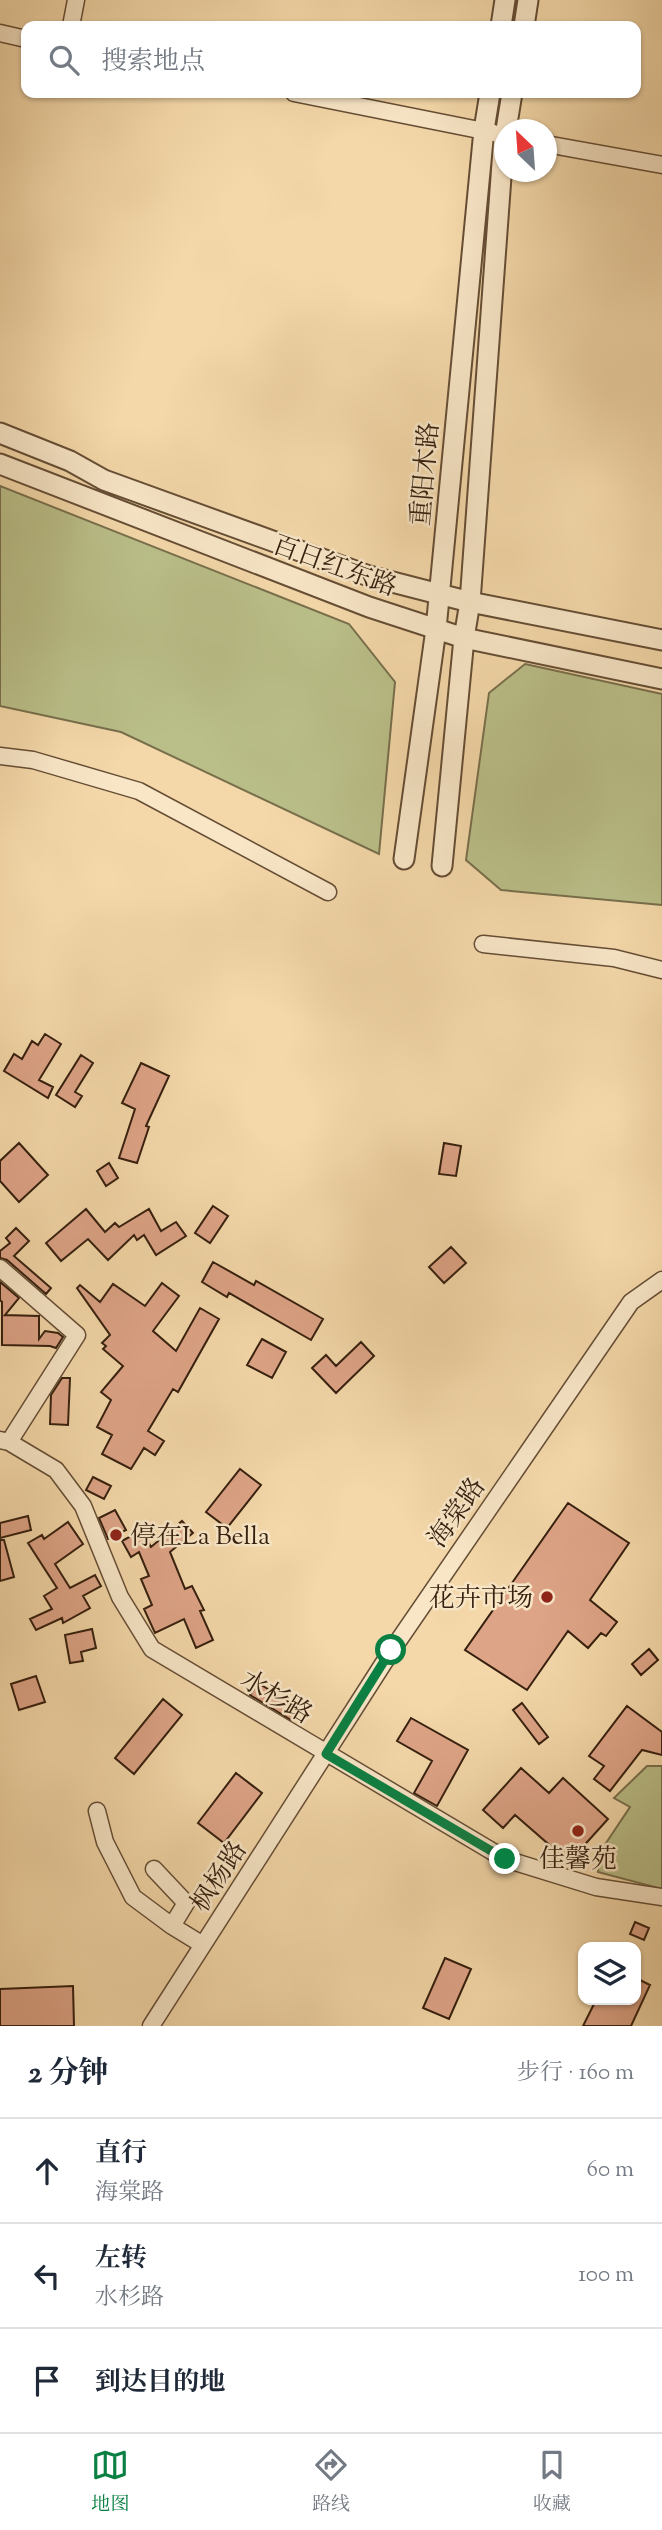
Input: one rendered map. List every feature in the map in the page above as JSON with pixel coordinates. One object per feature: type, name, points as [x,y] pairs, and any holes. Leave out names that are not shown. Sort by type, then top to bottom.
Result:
[{"type":"street","points":[[72,21],[75,0]]},
{"type":"street","points":[[502,21],[505,0]]},
{"type":"street","points":[[525,21],[528,0]]},
{"type":"street","points":[[0,33],[21,38]]},
{"type":"street","points":[[320,98],[494,134]]},
{"type":"street","name":"重阳木路","points":[[404,859],[436,629],[489,98]]},
{"type":"street","points":[[508,119],[511,98]]},
{"type":"street","points":[[557,146],[662,165]]},
{"type":"street","name":"重阳木路","points":[[442,866],[464,638],[470,602],[501,182]]},
{"type":"street","name":"百日红东路","points":[[0,433],[70,461],[104,480],[369,576],[470,602],[662,640]]},
{"type":"street","name":"百日红东路","points":[[0,464],[369,607],[436,629],[464,638],[662,679]]},
{"type":"street","points":[[0,756],[33,760],[139,791],[328,892]]},
{"type":"street","points":[[483,944],[614,958],[662,970]]},
{"type":"street","points":[[0,1268],[77,1335],[5,1441]]},
{"type":"street","name":"海棠路","points":[[326,1754],[391,1650],[631,1302],[662,1280]]},
{"type":"street","name":"水杉路","points":[[5,1441],[56,1470],[83,1506],[120,1597],[152,1649],[505,1859],[596,1887],[662,1897]]},
{"type":"street","name":"枫杨路","points":[[151,2026],[326,1754]]},
{"type":"street","points":[[97,1811],[105,1842],[133,1897],[203,1945]]},
{"type":"street","points":[[154,1869],[186,1903],[172,1926]]},
{"type":"green space","points":[[0,486],[349,624],[395,682],[379,854],[121,732],[0,706]]},
{"type":"green space","points":[[525,664],[662,694],[662,905],[501,890],[466,860],[489,693]]},
{"type":"green space","points":[[647,1766],[662,1766],[662,1889],[598,1872],[600,1852],[630,1807],[614,1798]]},
{"type":"building","points":[[45,1034],[61,1044],[39,1080],[53,1087],[48,1098],[4,1071],[14,1054],[22,1059],[32,1041],[38,1045]]},
{"type":"building","points":[[81,1055],[93,1063],[75,1092],[82,1096],[75,1107],[56,1095]]},
{"type":"building","points":[[141,1063],[169,1076],[146,1126],[149,1127],[137,1163],[119,1158],[135,1109],[122,1103]]},
{"type":"building","points":[[19,1143],[48,1175],[19,1202],[0,1181],[0,1161]]},
{"type":"building","points":[[444,1143],[461,1146],[456,1176],[439,1174]]},
{"type":"building","points":[[109,1163],[118,1178],[106,1186],[97,1171]]},
{"type":"building","points":[[213,1206],[228,1216],[210,1243],[195,1233]]},
{"type":"building","points":[[86,1209],[105,1232],[115,1223],[119,1227],[149,1209],[161,1231],[176,1222],[186,1236],[156,1255],[144,1235],[137,1240],[134,1235],[108,1260],[88,1239],[61,1261],[46,1243]]},
{"type":"building","points":[[16,1228],[29,1241],[14,1256],[51,1288],[46,1294],[7,1260],[0,1258],[0,1251],[10,1243],[6,1238]]},
{"type":"building","points":[[451,1247],[466,1263],[444,1283],[429,1267]]},
{"type":"building","points":[[213,1262],[254,1285],[256,1281],[323,1319],[311,1340],[229,1293],[227,1297],[202,1282]]},
{"type":"building","points":[[0,1282],[19,1298],[5,1315],[39,1316],[39,1339],[45,1331],[58,1333],[63,1337],[56,1348],[2,1345]]},
{"type":"building","points":[[162,1283],[179,1296],[153,1331],[176,1351],[200,1308],[219,1319],[178,1392],[173,1389],[148,1431],[164,1441],[155,1455],[144,1448],[131,1469],[102,1454],[112,1435],[97,1427],[111,1400],[101,1392],[123,1366],[103,1349],[106,1346],[102,1343],[110,1335],[77,1288],[80,1285],[100,1302],[113,1284],[145,1306]]},
{"type":"building","points":[[262,1339],[286,1352],[272,1378],[247,1365]]},
{"type":"building","points":[[361,1342],[374,1356],[336,1393],[312,1368],[326,1355],[336,1366]]},
{"type":"building","points":[[62,1378],[70,1378],[68,1425],[50,1424],[51,1395]]},
{"type":"building","points":[[240,1469],[261,1485],[227,1528],[206,1512]]},
{"type":"building","points":[[93,1477],[111,1486],[104,1499],[86,1490]]},
{"type":"building","name":"花卉市场","points":[[568,1503],[629,1543],[590,1600],[617,1622],[606,1636],[601,1633],[588,1648],[568,1631],[527,1690],[465,1650]]},
{"type":"building","points":[[115,1510],[126,1530],[108,1539],[99,1518]]},
{"type":"building","points":[[28,1516],[31,1530],[0,1538],[0,1523]]},
{"type":"building","points":[[182,1521],[193,1533],[170,1552],[185,1589],[192,1586],[204,1610],[200,1611],[213,1640],[196,1648],[184,1619],[155,1633],[144,1609],[152,1605],[141,1579],[149,1576],[139,1552],[131,1557],[122,1541],[142,1530],[151,1547]]},
{"type":"building","points":[[68,1522],[83,1544],[55,1564],[70,1588],[95,1575],[101,1586],[83,1596],[90,1608],[63,1623],[62,1618],[36,1630],[30,1619],[52,1609],[44,1596],[57,1588],[28,1543],[42,1535],[44,1539]]},
{"type":"building","points":[[0,1540],[4,1540],[14,1577],[0,1581]]},
{"type":"building","points":[[92,1629],[96,1648],[81,1652],[83,1661],[70,1663],[65,1635]]},
{"type":"building","points":[[649,1649],[658,1660],[641,1675],[632,1664]]},
{"type":"building","points":[[36,1676],[45,1702],[19,1710],[11,1684]]},
{"type":"building","points":[[258,1683],[299,1708],[291,1720],[250,1695]]},
{"type":"building","points":[[163,1699],[182,1715],[134,1774],[115,1758]]},
{"type":"building","points":[[522,1703],[548,1737],[539,1744],[513,1710]]},
{"type":"building","points":[[627,1706],[662,1732],[662,1755],[642,1750],[610,1791],[594,1779],[604,1766],[589,1756]]},
{"type":"building","points":[[411,1718],[468,1750],[437,1806],[414,1793],[432,1761],[397,1741]]},
{"type":"building","points":[[521,1768],[549,1793],[563,1778],[608,1819],[569,1862],[515,1815],[503,1828],[483,1810]]},
{"type":"building","points":[[236,1773],[262,1793],[224,1843],[198,1823]]},
{"type":"building","points":[[635,1922],[649,1928],[644,1940],[630,1934]]},
{"type":"building","points":[[445,1958],[471,1969],[449,2019],[423,2008]]},
{"type":"building","points":[[641,1980],[650,1985],[641,2004]]},
{"type":"building","points":[[73,1986],[74,2026],[0,2026],[0,1989]]},
{"type":"building","points":[[594,2005],[641,2005],[631,2026],[583,2026]]},
{"type":"place","name":"停在La Bella","points":[[116,1535]]},
{"type":"place","name":"花卉市场","points":[[547,1597]]},
{"type":"place","name":"佳馨苑","points":[[578,1831]]},
{"type":"route","points":[[391,1650],[326,1754],[505,1859]]}]
